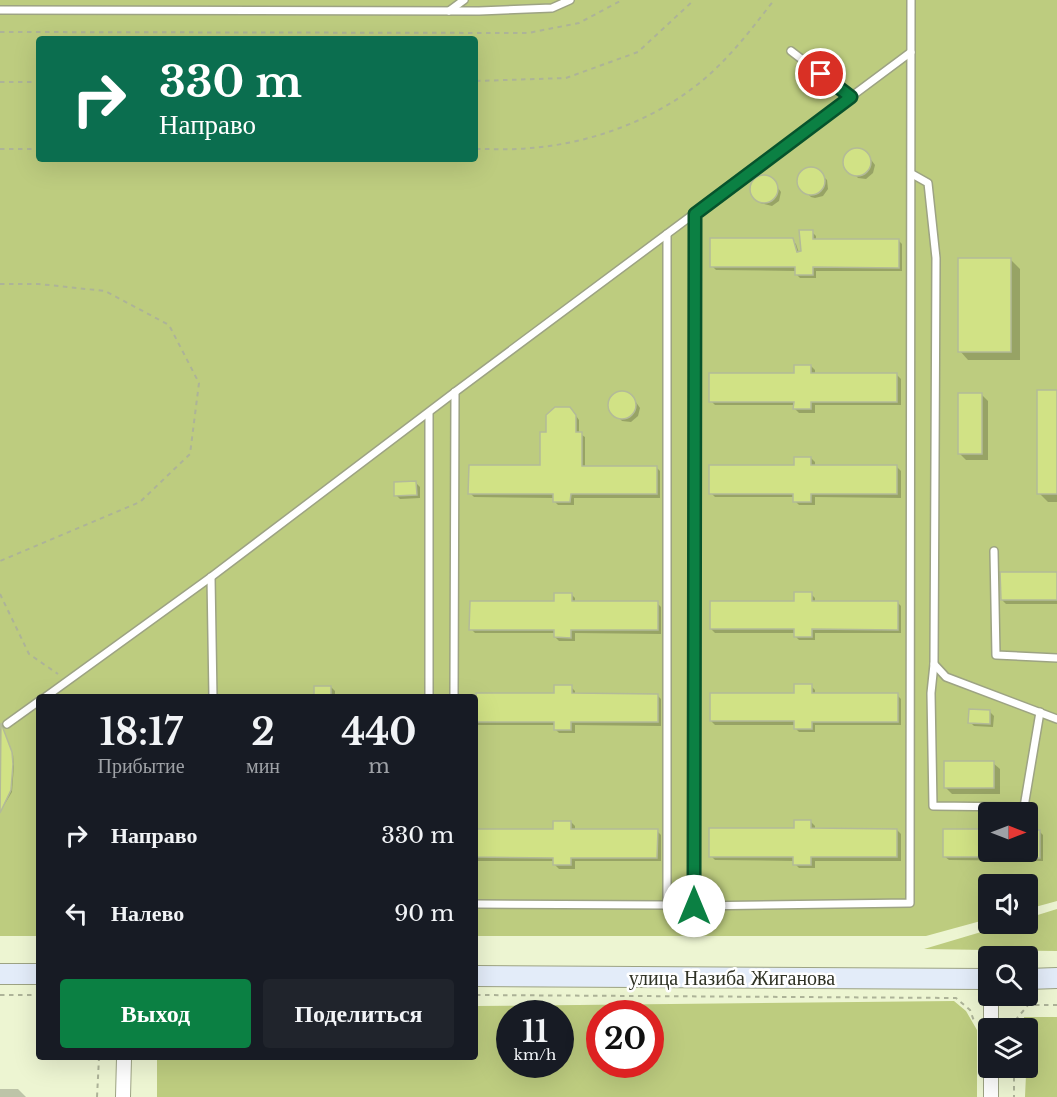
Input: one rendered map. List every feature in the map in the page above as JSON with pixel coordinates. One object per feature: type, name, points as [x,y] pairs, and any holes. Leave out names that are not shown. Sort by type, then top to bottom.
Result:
[{"type":"street","points":[[0,974],[36,974]]},
{"type":"street","name":"улица Назиба Жиганова","points":[[478,976],[978,979]]},
{"type":"street","points":[[1038,979],[1057,978]]},
{"type":"street","points":[[123,1060],[123,1097]]},
{"type":"street","points":[[991,1078],[991,1097]]},
{"type":"lane","points":[[434,0],[434,11]]},
{"type":"lane","points":[[449,11],[464,0]]},
{"type":"lane","points":[[0,10],[449,11],[552,8],[570,0]]},
{"type":"lane","points":[[695,214],[694,906],[910,903],[911,0]]},
{"type":"lane","points":[[791,51],[851,97]]},
{"type":"lane","points":[[49,694],[212,577],[455,392],[911,52]]},
{"type":"lane","points":[[912,174],[928,183],[936,258],[934,664],[931,693],[933,806],[1024,807],[1040,712]]},
{"type":"lane","points":[[478,904],[667,905],[667,234]]},
{"type":"lane","points":[[454,694],[455,392]]},
{"type":"lane","points":[[429,414],[429,694]]},
{"type":"lane","points":[[994,552],[996,655],[1057,658]]},
{"type":"lane","points":[[212,577],[213,694]]},
{"type":"lane","points":[[934,664],[946,677],[1057,719]]},
{"type":"lane","points":[[8,724],[36,703]]},
{"type":"path","points":[[0,32],[528,33],[579,23],[622,0]]},
{"type":"path","points":[[478,81],[566,78],[638,51],[694,0]]},
{"type":"path","points":[[478,149],[531,148],[578,141],[625,126],[653,113],[672,103],[710,74],[746,37],[774,0]]},
{"type":"path","points":[[0,82],[36,82]]},
{"type":"path","points":[[0,149],[36,149]]},
{"type":"path","points":[[0,284],[39,284],[105,291],[170,325],[199,383],[190,454],[140,502],[0,561]]},
{"type":"path","points":[[0,594],[29,654],[67,681]]},
{"type":"path","points":[[0,995],[36,995]]},
{"type":"path","points":[[478,996],[956,998],[970,1010],[974,1021]]},
{"type":"path","points":[[1017,1018],[1028,1005],[1057,1005]]},
{"type":"path","points":[[97,1097],[99,1060]]},
{"type":"path","points":[[1014,1078],[1014,1097]]},
{"type":"green space","points":[[0,0],[1057,0],[1057,901],[1038,906],[1038,874],[978,874],[978,922],[926,936],[478,936],[478,694],[36,694],[36,936],[0,936]]},
{"type":"green space","points":[[1057,909],[1057,951],[1038,951],[1038,946],[978,946],[978,950],[924,949],[978,933],[1038,934],[1038,915]]},
{"type":"green space","points":[[954,1001],[966,1011],[977,1030],[977,1097],[157,1097],[157,1060],[478,1060],[478,1006],[496,1006],[496,1078],[574,1078],[574,1005],[586,1005],[586,1078],[664,1078],[664,1004]]},
{"type":"green space","points":[[1057,1017],[1057,1097],[1025,1097],[1026,1078],[1038,1078],[1038,1018],[1024,1018]]},
{"type":"building","points":[[857,148],[867,152],[871,162],[867,172],[857,176],[847,172],[843,162],[847,152]]},
{"type":"building","points":[[811,167],[821,171],[825,181],[821,191],[811,195],[801,191],[797,181],[801,171]]},
{"type":"building","points":[[764,175],[774,179],[778,189],[774,199],[764,203],[754,199],[750,189],[754,179]]},
{"type":"building","points":[[799,230],[813,230],[813,239],[899,239],[899,268],[813,267],[813,275],[795,275],[795,267],[710,267],[710,238],[793,238],[797,252],[801,251]]},
{"type":"building","points":[[958,258],[1011,258],[1011,352],[958,352]]},
{"type":"building","points":[[794,365],[811,365],[811,373],[897,373],[897,402],[811,402],[811,409],[793,409],[794,402],[709,402],[709,373],[794,373]]},
{"type":"building","points":[[1037,390],[1057,390],[1057,494],[1037,494]]},
{"type":"building","points":[[622,391],[632,395],[636,405],[632,415],[622,419],[612,415],[608,405],[612,395]]},
{"type":"building","points":[[958,393],[982,393],[982,454],[958,454]]},
{"type":"building","points":[[555,407],[570,407],[576,415],[576,432],[582,432],[582,466],[657,466],[657,494],[571,494],[570,502],[553,502],[553,494],[468,494],[469,465],[540,465],[540,432],[546,432],[546,415]]},
{"type":"building","points":[[794,457],[811,457],[811,465],[897,465],[897,494],[811,494],[811,502],[793,502],[793,494],[709,494],[709,465],[794,465]]},
{"type":"building","points":[[416,481],[417,495],[394,496],[394,482]]},
{"type":"building","points":[[1000,572],[1057,572],[1057,600],[1001,600]]},
{"type":"building","points":[[794,592],[812,592],[812,601],[898,601],[898,630],[812,629],[812,637],[794,637],[794,629],[710,629],[710,601],[794,601]]},
{"type":"building","points":[[554,593],[572,593],[572,601],[658,601],[658,630],[571,630],[571,638],[554,637],[554,630],[469,630],[470,601],[554,601]]},
{"type":"building","points":[[794,684],[812,684],[812,693],[898,693],[898,722],[812,722],[812,729],[794,729],[794,721],[710,721],[710,693],[794,693]]},
{"type":"building","points":[[554,685],[572,685],[572,693],[658,694],[658,722],[571,722],[571,730],[554,730],[554,722],[478,722],[478,694],[476,693],[554,693]]},
{"type":"building","points":[[314,686],[331,686],[331,694],[314,694]]},
{"type":"building","points":[[969,709],[990,710],[990,724],[968,723]]},
{"type":"building","points":[[1,723],[12,752],[13,764],[11,790],[0,813]]},
{"type":"building","points":[[944,761],[994,761],[994,788],[944,788]]},
{"type":"building","points":[[794,820],[811,820],[811,828],[897,829],[897,857],[811,857],[811,865],[793,865],[793,857],[709,857],[709,828],[794,828]]},
{"type":"building","points":[[553,821],[571,821],[571,829],[658,829],[657,858],[571,858],[571,865],[553,865],[553,858],[478,857],[478,829],[553,829]]},
{"type":"building","points":[[943,829],[978,829],[978,857],[943,857]]},
{"type":"building","points":[[1038,830],[1040,830],[1040,858],[1038,858]]},
{"type":"route","points":[[694,906],[695,214],[851,97],[821,74]]}]
